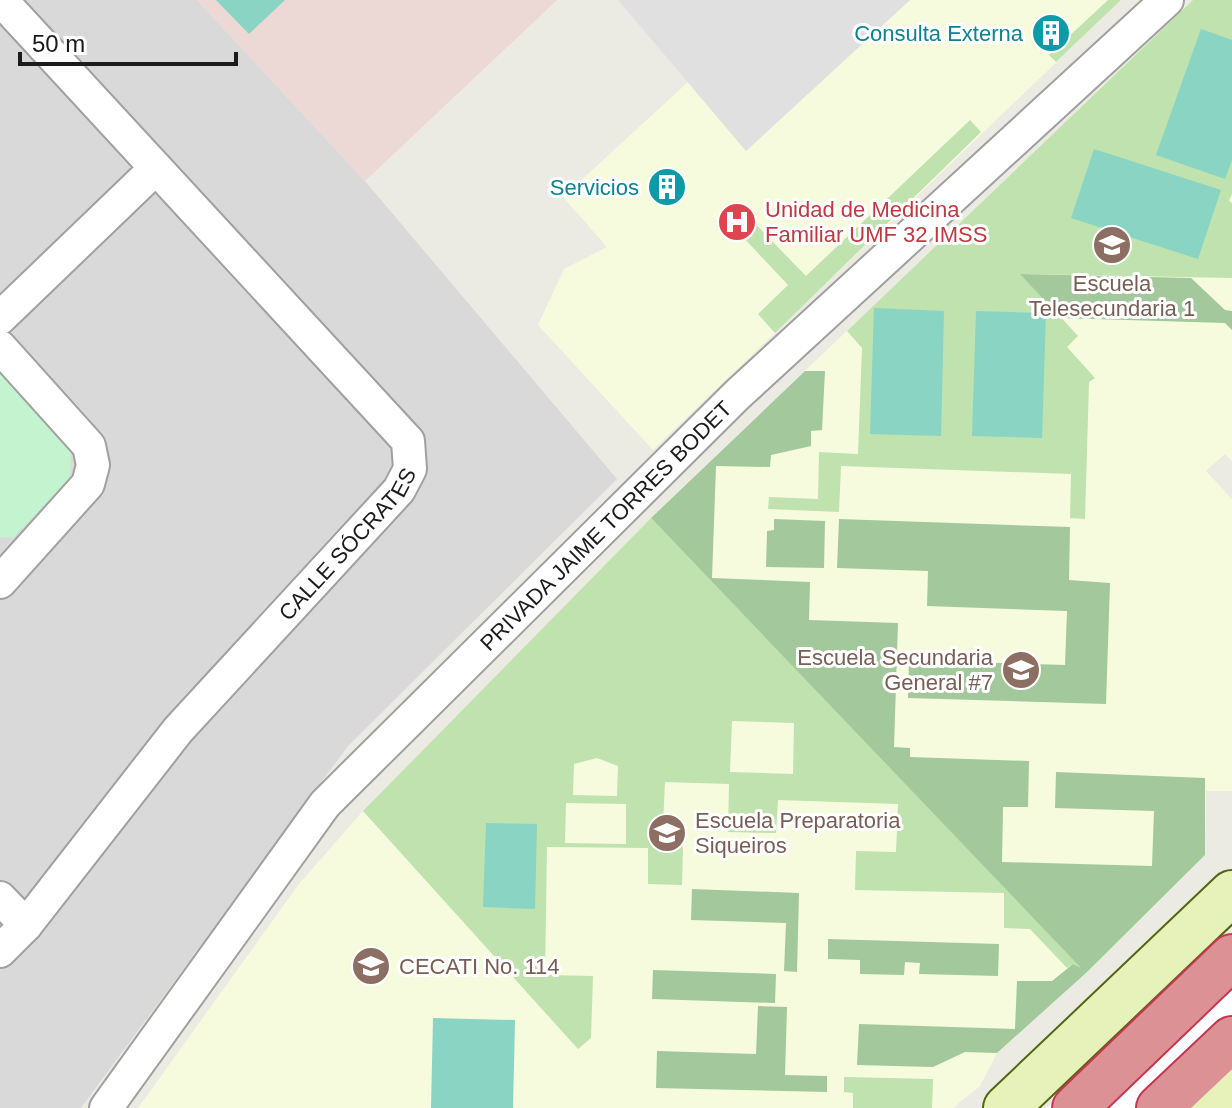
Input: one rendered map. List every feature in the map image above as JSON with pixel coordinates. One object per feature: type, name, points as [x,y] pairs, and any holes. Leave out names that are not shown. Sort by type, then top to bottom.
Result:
[{"type":"highway","points":[[1075,1108],[1232,957]]},
{"type":"highway","points":[[1159,1108],[1232,1039]]},
{"type":"main road","points":[[1006,1108],[1232,893]]},
{"type":"main road","points":[[1203,1108],[1232,1080]]},
{"type":"street","name":"CALLE SÓCRATES","points":[[1,0],[408,441],[410,469],[399,490],[178,730],[26,925],[1,948]]},
{"type":"street","name":"PRIVADA JAIME TORRES BODET","points":[[106,1108],[325,804],[737,395],[1167,0]]},
{"type":"street","points":[[0,318],[156,168]]},
{"type":"street","points":[[0,347],[89,446],[93,465],[88,484],[0,581]]},
{"type":"street","points":[[0,898],[26,925]]},
{"type":"shaded area","points":[[0,0],[197,0],[365,181],[617,479],[348,746],[81,1108],[0,1108]]},
{"type":"shaded area","points":[[197,0],[557,0],[365,181]]},
{"type":"shaded area","points":[[216,0],[285,0],[249,34]]},
{"type":"shaded area","points":[[618,0],[910,0],[746,151]]},
{"type":"shaded area","name":"Unidad de Medicina Familiar UMF 32 IMSS","points":[[910,0],[1121,0],[653,450],[538,325],[564,269],[607,247],[563,197],[688,82],[746,151]]},
{"type":"shaded area","points":[[1193,0],[1232,0],[1232,461],[1225,454],[1206,471],[1232,499],[1232,791],[1206,791],[1205,855],[1086,973],[997,1053],[980,1086],[953,1108],[138,1108],[299,884],[363,811],[651,518]]},
{"type":"shaded area","points":[[1201,29],[1232,40],[1232,160],[1225,179],[1156,155]]},
{"type":"shaded area","points":[[1094,149],[1221,190],[1198,259],[1071,218]]},
{"type":"shaded area","points":[[874,308],[944,311],[941,436],[870,434]]},
{"type":"shaded area","points":[[976,311],[1046,313],[1042,438],[972,436]]},
{"type":"shaded area","points":[[0,373],[71,449],[70,479],[13,538],[0,537]]},
{"type":"shaded area","points":[[486,823],[537,824],[535,909],[483,907]]},
{"type":"shaded area","points":[[433,1018],[515,1020],[513,1108],[431,1108]]},
{"type":"green space","points":[[1108,0],[1121,0],[1056,62],[1049,55]]},
{"type":"green space","points":[[1193,0],[1232,0],[1232,194],[1229,201],[1232,203],[1232,278],[1021,274],[1078,336],[1067,347],[1095,378],[1089,382],[1085,519],[1070,518],[1071,474],[841,466],[839,512],[768,509],[769,497],[818,499],[819,452],[858,454],[862,348],[847,331]]},
{"type":"green space","points":[[970,120],[981,132],[775,333],[758,314],[788,285],[725,218],[739,207],[806,276]]},
{"type":"green space","points":[[1020,274],[1191,278],[1225,310],[1232,311],[1232,330],[1225,323],[1061,318]]},
{"type":"green space","points":[[805,371],[825,371],[822,430],[811,431],[811,446],[771,455],[770,467],[716,466],[712,578],[810,582],[809,620],[898,623],[894,747],[910,748],[910,757],[1029,761],[1028,807],[1003,807],[1002,862],[1152,866],[1154,811],[1055,808],[1056,772],[1205,778],[1205,855],[1086,973],[997,1053],[965,1052],[933,1067],[857,1065],[859,1024],[1015,1029],[1017,981],[1052,981],[1073,964],[1081,968],[651,518]]},
{"type":"green space","points":[[651,518],[1086,973],[1073,964],[1067,968],[1030,929],[1004,928],[1004,893],[855,890],[856,851],[896,852],[898,804],[778,800],[776,833],[728,832],[729,784],[665,782],[662,846],[683,847],[682,885],[648,884],[648,848],[547,847],[545,975],[593,976],[591,1038],[578,1049],[363,811]],"holes":[[[732,721],[794,723],[793,774],[730,772]],[[597,758],[618,766],[617,796],[573,795],[574,764]],[[566,803],[626,804],[626,844],[565,843]]]},
{"type":"green space","points":[[774,519],[825,521],[824,568],[766,567],[767,531],[774,530]]},
{"type":"green space","points":[[839,519],[1070,527],[1069,580],[1110,583],[1106,704],[908,698],[909,660],[1065,665],[1067,611],[927,606],[928,571],[837,568]]},
{"type":"green space","points":[[692,889],[799,893],[797,972],[784,971],[786,923],[691,920]]},
{"type":"green space","points":[[828,939],[999,944],[998,976],[919,974],[920,963],[905,962],[904,975],[860,974],[860,960],[828,959]]},
{"type":"green space","points":[[653,970],[776,974],[775,1003],[652,999]]},
{"type":"green space","points":[[758,1006],[787,1007],[785,1075],[827,1076],[827,1092],[656,1088],[657,1051],[756,1054]]},
{"type":"green space","points":[[844,1077],[933,1079],[932,1108],[853,1108],[853,1093],[844,1092]]},
{"type":"pier","points":[[1232,933],[1232,1072],[1195,1108],[1047,1108]]},
{"type":"place","name":"Consulta Externa","points":[[1051,33]]},
{"type":"place","name":"Servicios","points":[[667,187]]},
{"type":"place","name":"Unidad de Medicina Familiar UMF 32 IMSS","points":[[737,222]]},
{"type":"place","name":"Escuela Telesecundaria 1","points":[[1112,245]]},
{"type":"place","name":"Escuela Secundaria General #7","points":[[1021,670]]},
{"type":"place","name":"Escuela Preparatoria Siqueiros","points":[[667,833]]},
{"type":"place","name":"CECATI No. 114","points":[[371,966]]}]
